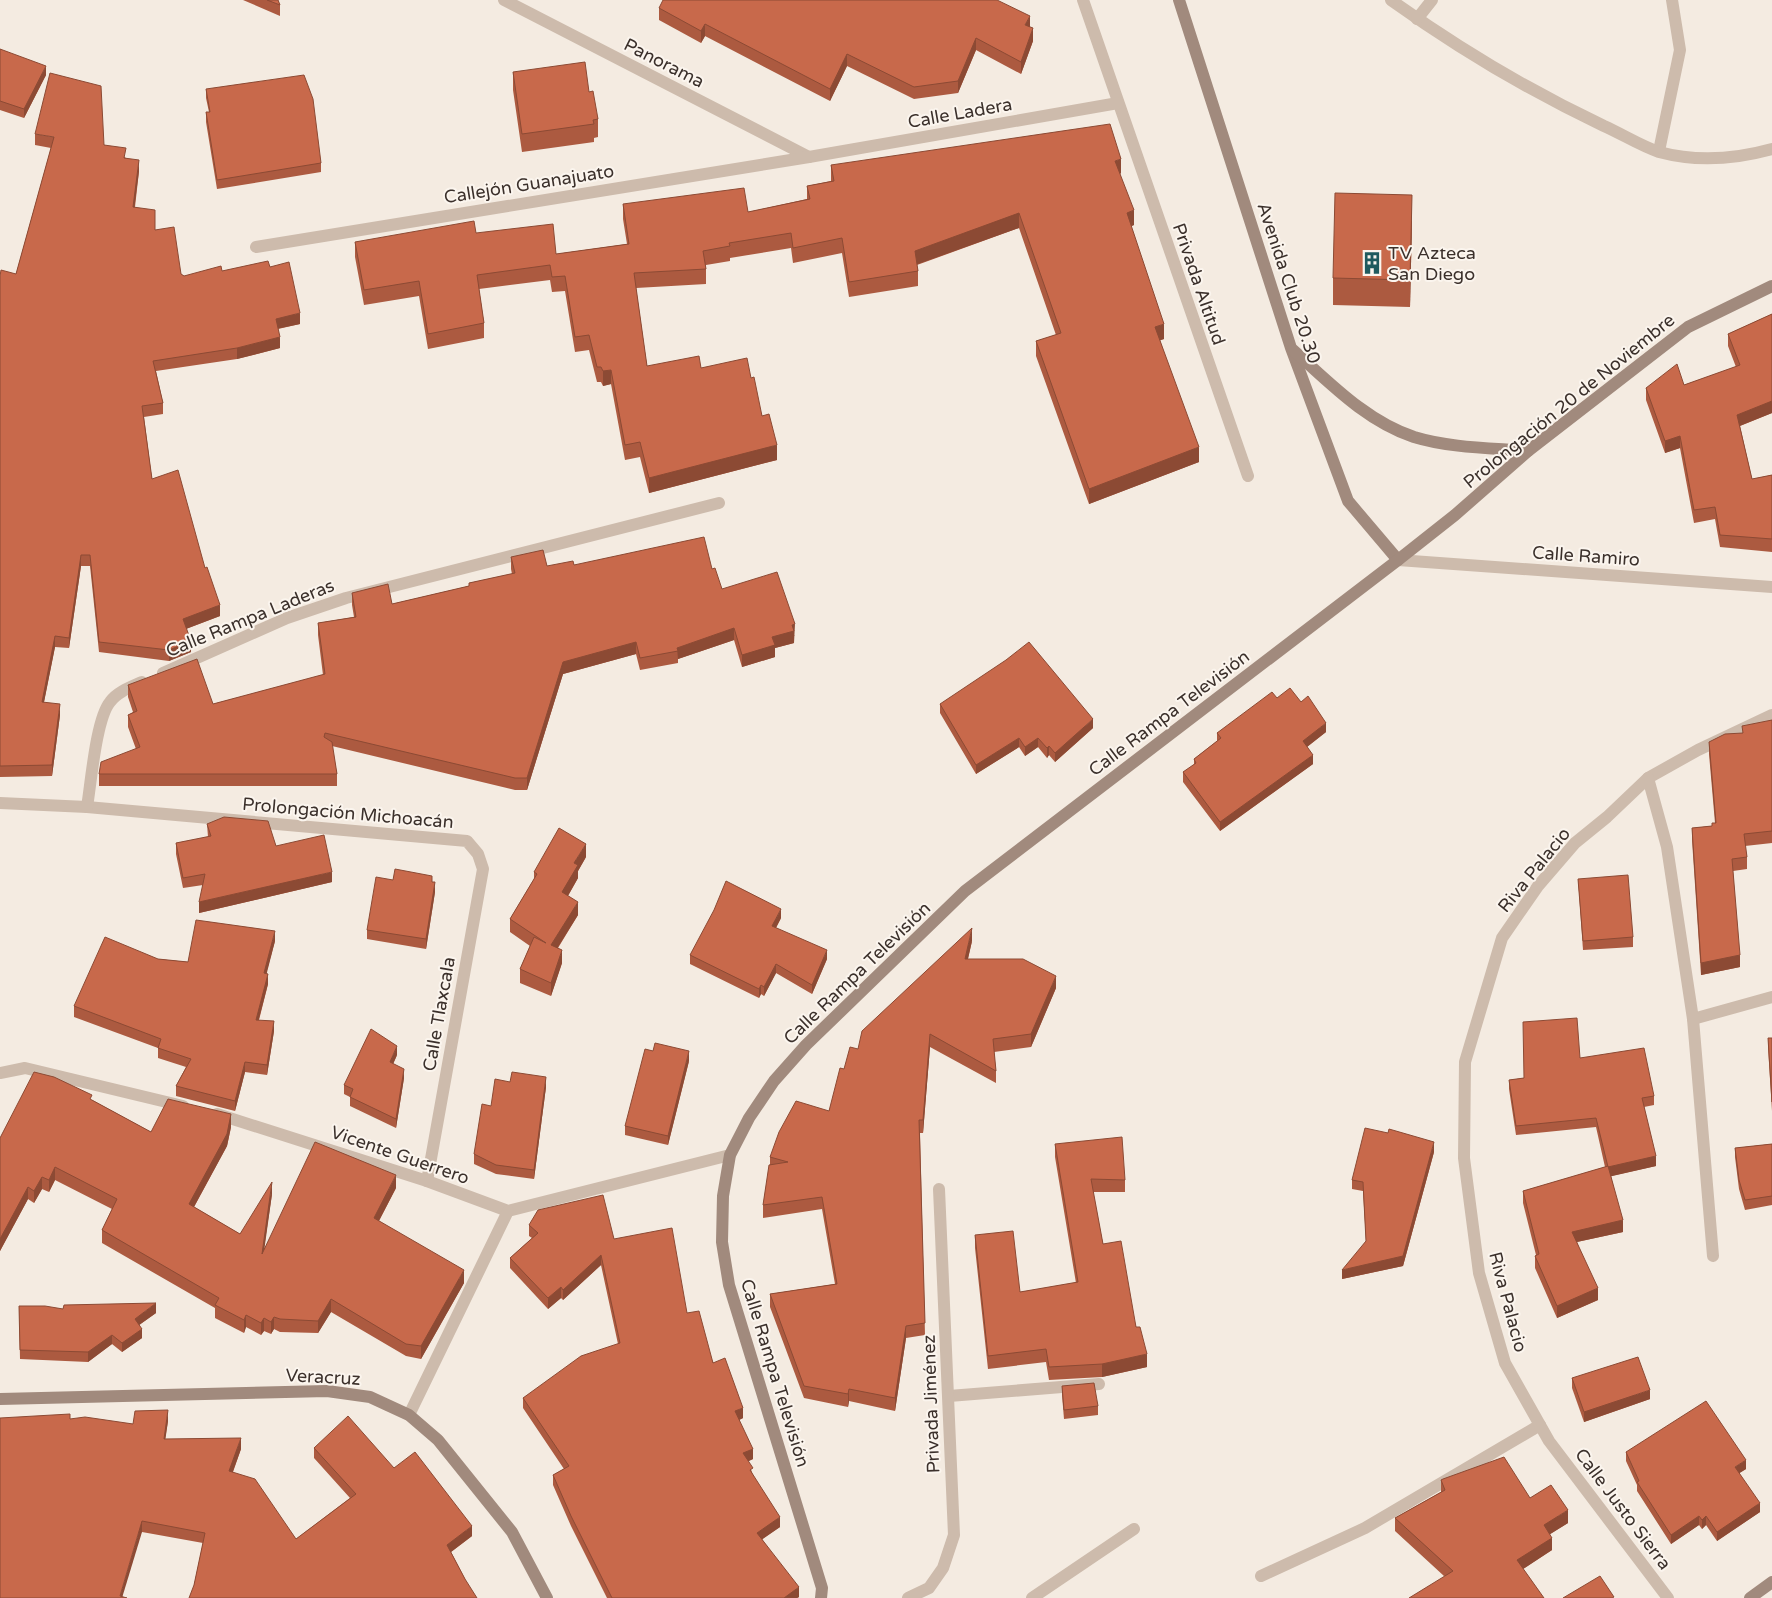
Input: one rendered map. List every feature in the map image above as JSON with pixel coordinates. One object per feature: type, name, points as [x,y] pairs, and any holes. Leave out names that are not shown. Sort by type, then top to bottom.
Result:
[{"type":"street","name":"Panorama","points":[[504,0],[808,157]]},
{"type":"street","name":"Privada Altitud","points":[[1082,0],[1248,476]]},
{"type":"street","name":"Avenida Club 20.30","points":[[1179,0],[1291,348],[1348,501],[1398,560]]},
{"type":"street","points":[[1391,0],[1417,19],[1554,102],[1659,152],[1695,158],[1741,158],[1772,150]]},
{"type":"street","points":[[1417,19],[1432,0]]},
{"type":"street","points":[[1659,152],[1680,50],[1672,0]]},
{"type":"street","name":"Calle Ladera","points":[[808,157],[1118,103]]},
{"type":"street","name":"Callejón Guanajuato","points":[[256,247],[808,157]]},
{"type":"street","name":"Prolongación 20 de Noviembre","points":[[1398,560],[1456,515],[1528,451],[1688,327],[1772,286]]},
{"type":"street","points":[[1291,348],[1351,402],[1391,427],[1415,437],[1453,444],[1528,451]]},
{"type":"street","name":"Calle Rampa Laderas","points":[[87,807],[102,718],[110,702],[124,690],[287,618],[346,598],[719,503]]},
{"type":"street","name":"Calle Ramiro","points":[[1398,560],[1772,587]]},
{"type":"street","name":"Calle Rampa Televisión","points":[[822,1598],[822,1588],[729,1285],[722,1242],[723,1196],[730,1155],[749,1118],[786,1066],[965,891],[1398,560]]},
{"type":"street","name":"Riva Palacio","points":[[1550,1442],[1505,1363],[1479,1273],[1464,1158],[1465,1062],[1502,938],[1538,886],[1575,842],[1607,817],[1648,778],[1698,750],[1772,715]]},
{"type":"street","points":[[1648,778],[1667,847],[1694,1019],[1713,1256]]},
{"type":"street","name":"Prolongación Michoacán","points":[[0,803],[87,807],[467,841],[478,854]]},
{"type":"street","name":"Calle Tlaxcala","points":[[428,1181],[483,869],[478,854]]},
{"type":"street","points":[[1694,1019],[1772,997]]},
{"type":"street","name":"Vicente Guerrero","points":[[0,1073],[25,1068],[240,1120],[428,1181],[508,1211]]},
{"type":"street","points":[[409,1415],[508,1211],[730,1155]]},
{"type":"street","name":"Privada Jiménez","points":[[908,1598],[929,1588],[943,1568],[954,1535],[939,1189]]},
{"type":"street","points":[[949,1396],[1099,1384]]},
{"type":"street","name":"Veracruz","points":[[0,1399],[327,1391],[370,1397],[409,1415],[438,1440],[512,1532],[548,1598]]},
{"type":"street","points":[[1262,1576],[1365,1528],[1540,1425]]},
{"type":"street","name":"Calle Justo Sierra","points":[[1550,1442],[1668,1598]]},
{"type":"street","points":[[1032,1598],[1134,1529]]},
{"type":"street","points":[[1750,1598],[1772,1582]]},
{"type":"building","points":[[267,0],[278,0],[280,5]]},
{"type":"building","points":[[663,0],[997,0],[1030,16],[1025,25],[1033,28],[1021,62],[976,38],[958,81],[914,87],[847,54],[830,89],[705,24],[701,31],[659,8]]},
{"type":"building","points":[[0,49],[46,66],[24,109],[0,101]]},
{"type":"building","points":[[585,62],[589,92],[593,91],[598,119],[593,120],[594,124],[522,134],[513,72]]},
{"type":"building","points":[[50,73],[101,86],[104,145],[126,148],[124,158],[139,160],[133,207],[155,210],[155,230],[174,227],[181,274],[184,276],[221,266],[222,271],[268,261],[270,267],[289,262],[300,313],[276,319],[280,337],[237,348],[153,361],[163,403],[142,406],[152,479],[178,470],[205,568],[207,567],[220,605],[183,619],[191,641],[169,650],[99,642],[90,555],[81,555],[69,638],[55,636],[42,702],[60,704],[52,765],[0,766],[0,276],[1,270],[16,274],[54,137],[35,134]]},
{"type":"building","points":[[304,75],[313,99],[321,163],[217,180],[206,112],[210,112],[206,89]]},
{"type":"building","points":[[1110,124],[1121,159],[1115,161],[1134,210],[1127,213],[1164,324],[1155,327],[1199,447],[1089,489],[1036,341],[1061,333],[1019,213],[915,251],[918,271],[849,282],[842,238],[793,248],[791,233],[729,243],[730,246],[703,251],[706,269],[634,273],[647,366],[699,356],[701,368],[747,358],[751,378],[754,377],[762,416],[769,414],[777,445],[649,478],[640,442],[625,445],[611,370],[603,371],[601,367],[597,367],[589,335],[575,337],[565,276],[552,277],[550,265],[477,275],[484,323],[428,334],[419,281],[364,290],[355,242],[474,221],[476,233],[553,224],[556,254],[629,244],[623,204],[744,188],[748,212],[810,199],[807,186],[834,181],[831,165]]},
{"type":"building","name":"TV Azteca San Diego","points":[[1335,193],[1412,195],[1410,280],[1333,278]]},
{"type":"building","points":[[1772,314],[1772,401],[1737,415],[1752,479],[1772,475],[1772,539],[1720,535],[1715,507],[1694,510],[1680,436],[1665,441],[1646,388],[1677,364],[1684,385],[1740,365],[1728,334]]},
{"type":"building","points":[[704,537],[712,569],[715,568],[722,589],[777,572],[795,624],[792,625],[794,631],[772,637],[775,645],[742,655],[734,628],[677,648],[678,651],[640,658],[636,642],[563,662],[527,778],[515,778],[325,733],[324,737],[332,742],[337,774],[99,774],[101,762],[140,747],[128,715],[137,711],[128,685],[197,659],[213,704],[325,674],[318,623],[356,617],[352,593],[388,584],[392,604],[469,586],[469,583],[515,573],[511,557],[543,550],[547,566],[573,561],[574,565]]},
{"type":"building","points":[[1029,642],[1093,719],[1055,753],[1049,746],[1047,748],[1038,738],[1025,747],[1019,738],[976,765],[940,704],[1006,660]]},
{"type":"building","points":[[1290,688],[1301,702],[1308,696],[1326,723],[1303,741],[1313,755],[1220,822],[1183,772],[1196,763],[1194,759],[1221,738],[1217,733],[1272,692],[1277,698]]},
{"type":"building","points":[[1772,720],[1772,831],[1744,834],[1747,857],[1732,859],[1740,955],[1701,963],[1692,828],[1712,826],[1712,823],[1716,823],[1709,742],[1725,734],[1743,733],[1742,726]]},
{"type":"building","points":[[224,817],[268,821],[276,846],[324,835],[332,872],[199,902],[205,874],[183,878],[176,843],[211,836],[207,824]]},
{"type":"building","points":[[559,828],[586,844],[574,863],[578,865],[562,892],[578,902],[551,945],[562,950],[551,983],[520,969],[534,937],[546,943],[510,919],[537,874],[534,872]]},
{"type":"building","points":[[395,869],[432,876],[432,882],[435,882],[426,939],[367,930],[376,877],[393,880]]},
{"type":"building","points":[[1628,875],[1633,937],[1583,941],[1578,879]]},
{"type":"building","points":[[726,881],[781,909],[772,926],[827,950],[812,985],[776,964],[764,987],[761,985],[759,989],[690,955],[714,910]]},
{"type":"building","points":[[196,920],[275,931],[264,973],[268,974],[256,1020],[274,1021],[267,1065],[245,1062],[235,1101],[176,1086],[191,1059],[158,1048],[161,1039],[74,1006],[105,937],[158,959],[188,962]]},
{"type":"building","points":[[972,928],[965,959],[1023,959],[1056,976],[1031,1034],[993,1039],[996,1071],[930,1034],[923,1120],[919,1120],[925,1323],[906,1326],[895,1398],[849,1389],[848,1394],[804,1386],[770,1294],[837,1284],[822,1197],[763,1205],[769,1165],[788,1162],[770,1157],[779,1132],[796,1101],[829,1111],[840,1068],[844,1069],[850,1047],[858,1049],[862,1031]]},
{"type":"building","points":[[1577,1018],[1580,1058],[1644,1048],[1654,1096],[1642,1098],[1656,1156],[1608,1167],[1596,1118],[1516,1126],[1509,1080],[1524,1078],[1523,1022]]},
{"type":"building","points":[[371,1029],[397,1046],[390,1062],[404,1069],[396,1119],[350,1097],[353,1089],[344,1085]]},
{"type":"building","points":[[1768,1038],[1772,1038],[1772,1102]]},
{"type":"building","points":[[655,1043],[689,1051],[668,1136],[625,1126],[645,1049],[653,1051]]},
{"type":"building","points":[[34,1072],[54,1077],[92,1095],[90,1099],[151,1132],[168,1099],[231,1114],[227,1134],[189,1204],[240,1234],[272,1182],[262,1254],[315,1142],[396,1175],[374,1218],[464,1270],[421,1346],[406,1344],[331,1299],[318,1321],[274,1317],[271,1322],[264,1318],[261,1323],[246,1315],[244,1320],[215,1305],[219,1298],[102,1230],[117,1199],[55,1167],[49,1180],[42,1177],[34,1191],[28,1187],[0,1239],[0,1138]]},
{"type":"building","points":[[512,1072],[546,1077],[534,1170],[496,1165],[474,1154],[482,1104],[491,1106],[495,1079],[510,1082]]},
{"type":"building","points":[[1365,1128],[1388,1133],[1389,1129],[1434,1142],[1403,1256],[1342,1270],[1366,1241],[1363,1182],[1352,1180]]},
{"type":"building","points":[[1122,1137],[1125,1180],[1091,1179],[1103,1244],[1121,1241],[1136,1327],[1140,1327],[1147,1354],[1102,1364],[1049,1367],[1046,1349],[988,1356],[975,1235],[1013,1231],[1020,1292],[1078,1282],[1055,1144]]},
{"type":"building","points":[[1772,1144],[1772,1196],[1745,1200],[1739,1180],[1735,1148]]},
{"type":"building","points":[[1608,1166],[1623,1220],[1572,1232],[1598,1288],[1557,1306],[1535,1256],[1539,1254],[1523,1191]]},
{"type":"building","points":[[603,1195],[614,1239],[672,1228],[687,1313],[699,1311],[713,1363],[725,1358],[743,1408],[735,1411],[753,1449],[743,1453],[753,1468],[750,1470],[780,1517],[757,1533],[799,1587],[784,1598],[612,1598],[571,1516],[553,1475],[569,1466],[523,1398],[581,1356],[620,1343],[601,1255],[563,1290],[561,1287],[548,1298],[510,1258],[538,1233],[529,1225],[538,1210]]},
{"type":"building","points":[[156,1303],[135,1319],[142,1329],[122,1343],[112,1335],[88,1352],[20,1350],[19,1306],[45,1306],[63,1309],[64,1305]]},
{"type":"building","points":[[1638,1357],[1650,1390],[1584,1412],[1572,1378]]},
{"type":"building","points":[[1094,1383],[1098,1406],[1064,1410],[1062,1386]]},
{"type":"building","points":[[1706,1401],[1746,1460],[1735,1467],[1760,1503],[1717,1532],[1706,1516],[1702,1520],[1699,1516],[1671,1535],[1637,1482],[1639,1481],[1626,1452]]},
{"type":"building","points":[[168,1410],[164,1439],[241,1438],[229,1471],[255,1479],[296,1539],[356,1494],[314,1448],[348,1416],[394,1468],[415,1452],[472,1526],[447,1545],[477,1598],[189,1598],[194,1585],[205,1533],[142,1521],[120,1596],[127,1598],[0,1598],[0,1418],[70,1414],[70,1419],[85,1417],[133,1424],[135,1411]]},
{"type":"building","points":[[1504,1457],[1530,1498],[1551,1485],[1568,1510],[1544,1525],[1552,1538],[1517,1560],[1544,1598],[1409,1598],[1453,1571],[1395,1518],[1445,1490],[1441,1480]]},
{"type":"building","points":[[1600,1576],[1614,1597],[1563,1598]]},
{"type":"place","name":"TV Azteca San Diego","points":[[1372,263]]}]
